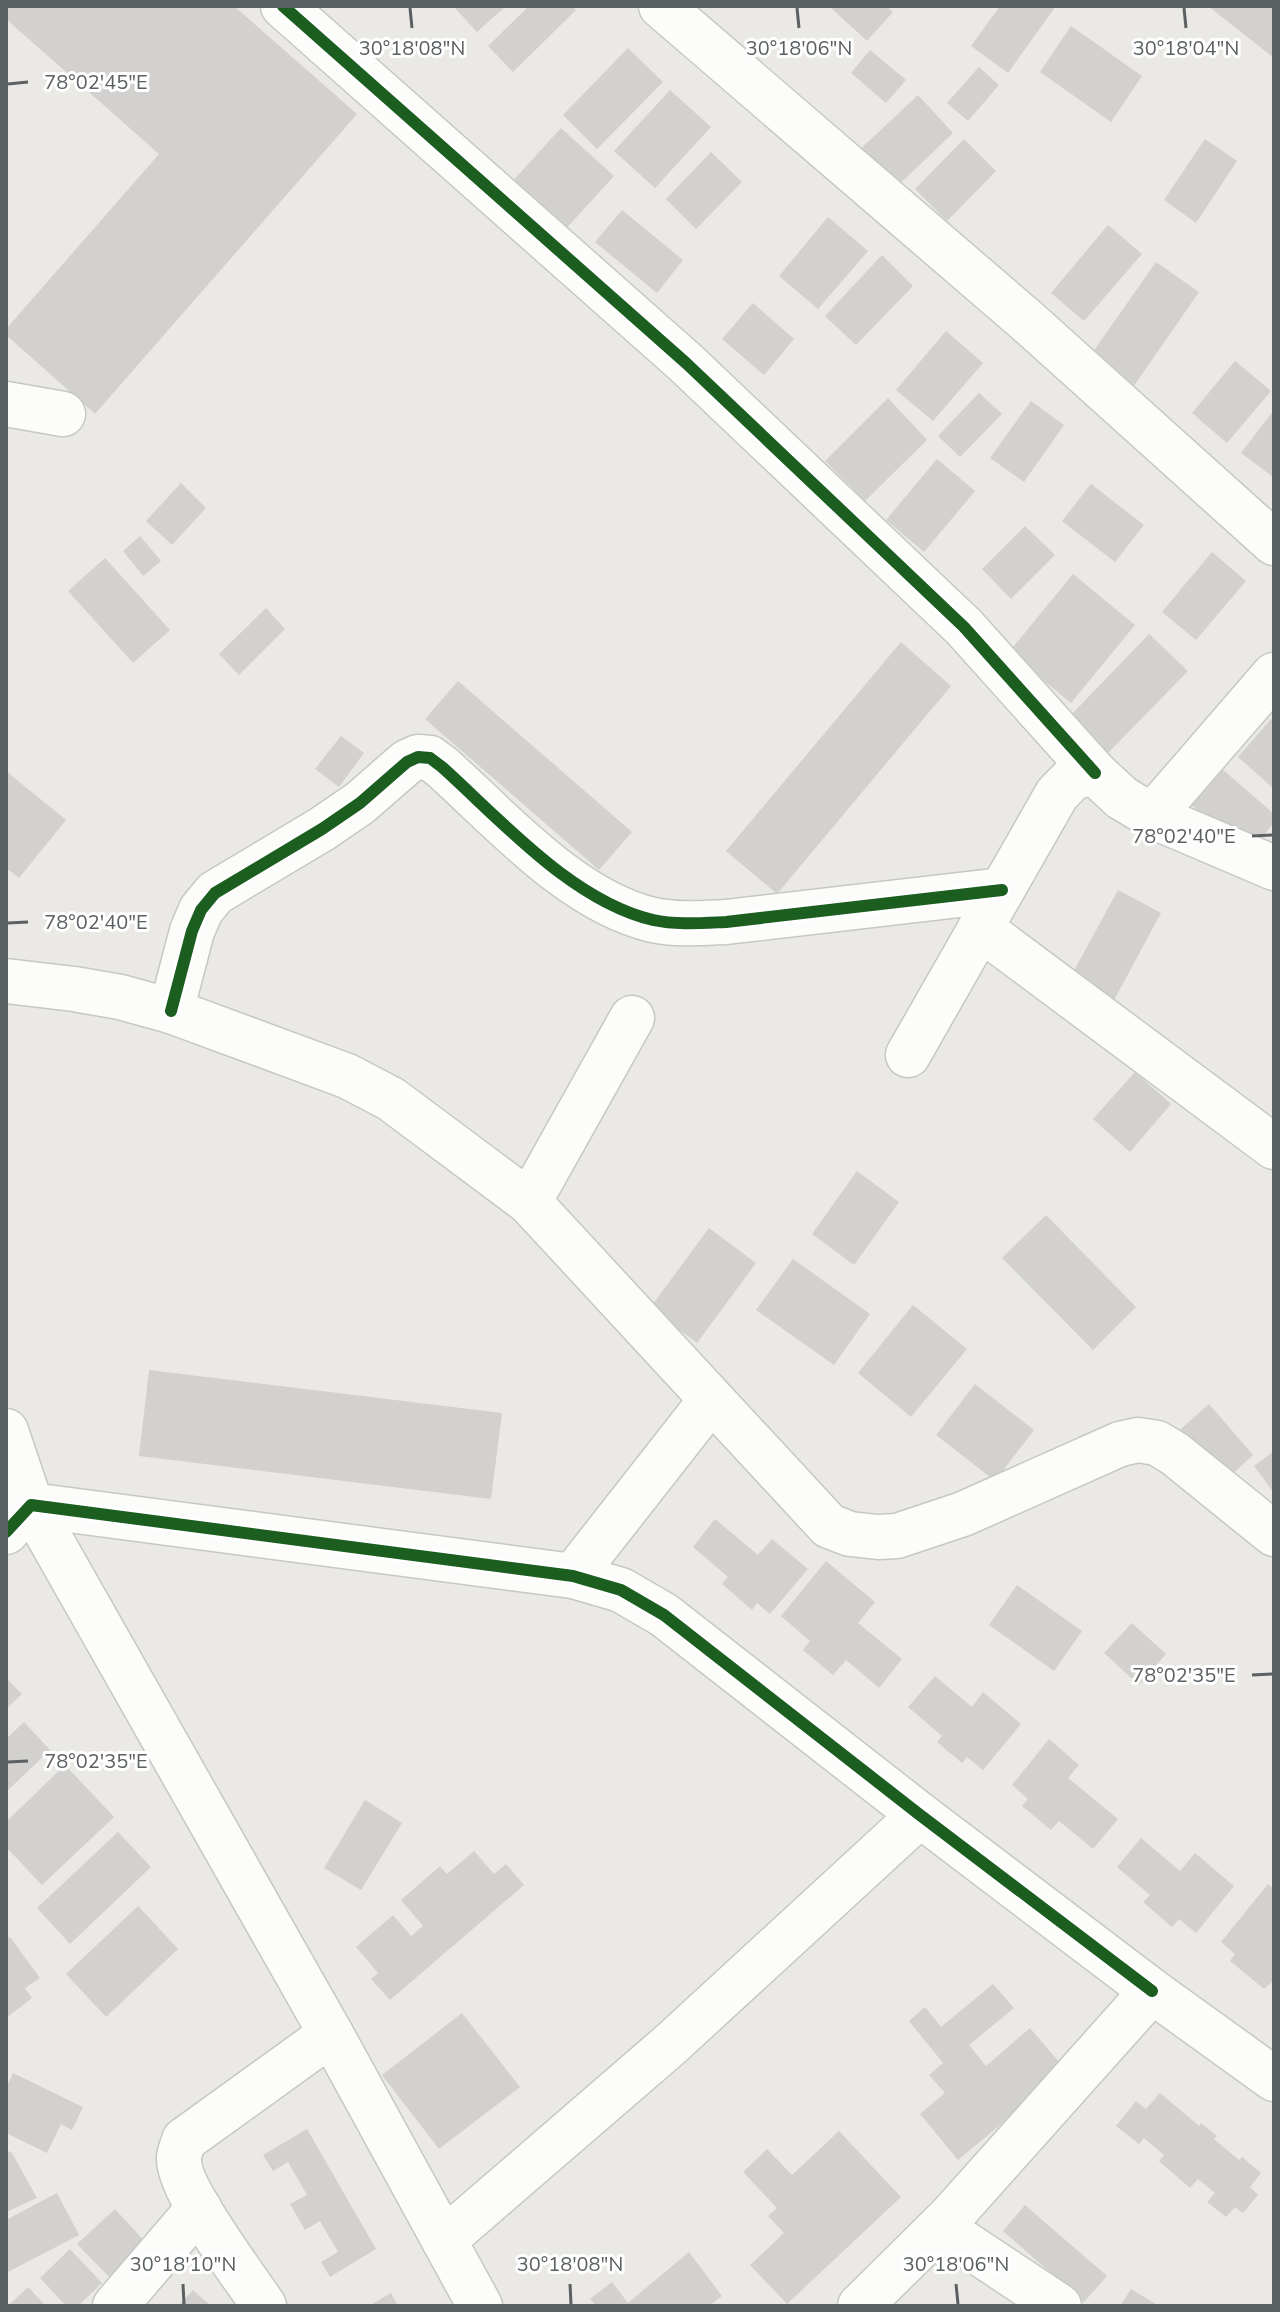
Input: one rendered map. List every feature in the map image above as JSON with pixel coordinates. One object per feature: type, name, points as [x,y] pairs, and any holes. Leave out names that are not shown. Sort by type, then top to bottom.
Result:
[{"type":"street","points":[[283,6],[686,363],[964,627],[1095,773],[1122,798],[1152,816],[1274,868]]},
{"type":"street","points":[[661,6],[1026,320],[1274,543]]},
{"type":"street","points":[[6,404],[63,414]]},
{"type":"street","points":[[1152,816],[1274,675]]},
{"type":"street","points":[[171,1011],[192,931],[201,910],[215,893],[322,829],[360,803],[407,762],[418,757],[430,758],[442,767],[574,883],[618,907],[653,920],[726,922],[1002,890]]},
{"type":"street","points":[[908,1055],[1057,794],[1074,777],[1095,773]]},
{"type":"street","points":[[980,928],[1274,1147]]},
{"type":"street","points":[[6,981],[120,997],[171,1011],[347,1076],[380,1094],[529,1202],[829,1526],[850,1534],[897,1536],[963,1514],[1099,1452],[1138,1440],[1157,1443],[1175,1454],[1274,1534]]},
{"type":"street","points":[[529,1202],[632,1018]]},
{"type":"street","points":[[573,1576],[711,1400]]},
{"type":"street","points":[[6,1431],[19,1518],[331,2034],[480,2306]]},
{"type":"street","points":[[19,1518],[573,1576],[621,1590],[664,1615],[920,1815],[1274,2079]]},
{"type":"street","points":[[444,2240],[671,2044],[920,1815]]},
{"type":"street","points":[[860,2306],[940,2227],[1152,1991]]},
{"type":"street","points":[[264,2306],[199,2208],[185,2183],[179,2160],[184,2140],[331,2034]]},
{"type":"street","points":[[115,2306],[199,2208]]},
{"type":"street","points":[[940,2227],[1059,2306]]},
{"type":"building","points":[[6,6],[234,6],[357,114],[95,414],[6,335],[6,329],[159,154],[6,19]]},
{"type":"building","points":[[453,6],[506,6],[477,32]]},
{"type":"building","points":[[529,6],[572,6],[576,10],[513,72],[488,46]]},
{"type":"building","points":[[829,6],[886,6],[893,12],[867,41]]},
{"type":"building","points":[[1000,6],[1056,6],[1008,73],[971,46]]},
{"type":"building","points":[[1208,6],[1274,6],[1274,58]]},
{"type":"building","points":[[1071,26],[1142,76],[1111,122],[1040,72]]},
{"type":"building","points":[[628,48],[663,82],[597,149],[563,115]]},
{"type":"building","points":[[870,50],[906,80],[886,103],[851,73]]},
{"type":"building","points":[[979,67],[999,85],[968,121],[947,103]]},
{"type":"building","points":[[670,90],[711,127],[655,188],[614,151]]},
{"type":"building","points":[[918,95],[953,133],[887,196],[851,158]]},
{"type":"building","points":[[561,128],[614,176],[563,232],[511,183]]},
{"type":"building","points":[[964,139],[996,171],[947,221],[915,189]]},
{"type":"building","points":[[1205,139],[1237,161],[1196,223],[1164,200]]},
{"type":"building","points":[[711,152],[742,182],[696,229],[666,199]]},
{"type":"building","points":[[622,210],[683,260],[657,293],[595,242]]},
{"type":"building","points":[[828,217],[868,251],[818,309],[779,276]]},
{"type":"building","points":[[1108,225],[1142,254],[1084,321],[1051,293]]},
{"type":"building","points":[[882,255],[913,286],[856,345],[825,316]]},
{"type":"building","points":[[1156,262],[1199,292],[1131,390],[1088,359]]},
{"type":"building","points":[[753,303],[794,339],[764,375],[722,339]]},
{"type":"building","points":[[946,331],[983,363],[933,421],[896,390]]},
{"type":"building","points":[[1235,361],[1271,391],[1227,443],[1192,413]]},
{"type":"building","points":[[979,393],[1002,414],[960,457],[938,436]]},
{"type":"building","points":[[888,398],[927,440],[865,501],[825,461]]},
{"type":"building","points":[[1031,401],[1064,425],[1024,482],[990,458]]},
{"type":"building","points":[[1274,410],[1274,475],[1273,477],[1241,453]]},
{"type":"building","points":[[937,459],[975,491],[924,552],[886,520]]},
{"type":"building","points":[[181,483],[206,508],[172,545],[146,521]]},
{"type":"building","points":[[1091,484],[1144,525],[1115,562],[1062,521]]},
{"type":"building","points":[[1025,526],[1055,555],[1011,599],[982,569]]},
{"type":"building","points":[[140,536],[161,561],[143,576],[123,551]]},
{"type":"building","points":[[1212,552],[1246,581],[1196,640],[1162,612]]},
{"type":"building","points":[[105,558],[170,630],[133,663],[68,591]]},
{"type":"building","points":[[1073,574],[1135,625],[1071,703],[1009,652]]},
{"type":"building","points":[[266,608],[285,629],[239,675],[219,654]]},
{"type":"building","points":[[1149,634],[1188,671],[1108,753],[1070,716]]},
{"type":"building","points":[[901,642],[951,686],[777,894],[726,851]]},
{"type":"building","points":[[458,681],[632,832],[599,870],[425,719]]},
{"type":"building","points":[[1271,719],[1274,722],[1274,789],[1238,757]]},
{"type":"building","points":[[341,736],[364,753],[339,787],[315,769]]},
{"type":"building","points":[[1221,768],[1274,814],[1274,823],[1248,853],[1190,804]]},
{"type":"building","points":[[6,771],[66,820],[19,878],[6,868]]},
{"type":"building","points":[[1118,890],[1161,913],[1113,1002],[1070,978]]},
{"type":"building","points":[[1135,1072],[1171,1104],[1130,1152],[1093,1119]]},
{"type":"building","points":[[857,1171],[899,1202],[854,1265],[812,1234]]},
{"type":"building","points":[[1046,1215],[1136,1307],[1093,1350],[1002,1258]]},
{"type":"building","points":[[709,1228],[756,1263],[697,1343],[650,1308]]},
{"type":"building","points":[[793,1259],[870,1314],[834,1365],[756,1310]]},
{"type":"building","points":[[913,1305],[967,1349],[911,1417],[858,1373]]},
{"type":"building","points":[[149,1370],[502,1413],[491,1499],[139,1456]]},
{"type":"building","points":[[975,1384],[1034,1430],[995,1481],[936,1435]]},
{"type":"building","points":[[1209,1404],[1253,1455],[1218,1487],[1173,1436]]},
{"type":"building","points":[[1274,1451],[1274,1493],[1254,1466]]},
{"type":"building","points":[[715,1519],[758,1555],[772,1539],[808,1569],[770,1614],[757,1603],[752,1610],[722,1584],[728,1577],[693,1547]]},
{"type":"building","points":[[826,1561],[875,1602],[858,1623],[902,1659],[879,1688],[846,1660],[833,1675],[803,1650],[810,1641],[781,1616]]},
{"type":"building","points":[[1017,1585],[1082,1631],[1054,1671],[989,1625]]},
{"type":"building","points":[[1132,1623],[1166,1654],[1139,1685],[1104,1653]]},
{"type":"building","points":[[935,1676],[972,1707],[983,1692],[1021,1724],[983,1770],[967,1757],[962,1763],[937,1742],[942,1736],[908,1707]]},
{"type":"building","points":[[6,1678],[22,1694],[6,1709]]},
{"type":"building","points":[[24,1722],[50,1750],[6,1792],[6,1739]]},
{"type":"building","points":[[1049,1739],[1079,1765],[1068,1778],[1118,1819],[1093,1849],[1059,1821],[1051,1830],[1022,1806],[1028,1799],[1012,1785]]},
{"type":"building","points":[[65,1765],[114,1817],[42,1885],[6,1847],[6,1822]]},
{"type":"building","points":[[365,1800],[402,1823],[361,1890],[324,1868]]},
{"type":"building","points":[[118,1832],[151,1867],[70,1944],[37,1908]]},
{"type":"building","points":[[1141,1838],[1180,1871],[1195,1853],[1234,1886],[1196,1933],[1179,1919],[1172,1927],[1143,1902],[1150,1895],[1117,1867]]},
{"type":"building","points":[[474,1851],[494,1874],[506,1864],[524,1885],[390,2000],[371,1979],[378,1973],[356,1947],[393,1915],[411,1936],[423,1926],[401,1900],[440,1866],[447,1874]]},
{"type":"building","points":[[1268,1884],[1274,1889],[1274,1980],[1264,1989],[1230,1961],[1235,1954],[1221,1942]]},
{"type":"building","points":[[138,1906],[178,1949],[106,2017],[66,1974]]},
{"type":"building","points":[[10,1937],[40,1978],[25,1988],[32,1998],[6,2018],[6,1940]]},
{"type":"building","points":[[993,1984],[1014,2008],[969,2045],[986,2066],[1030,2028],[1066,2070],[958,2160],[920,2114],[945,2093],[929,2075],[943,2063],[909,2021],[925,2007],[941,2027]]},
{"type":"building","points":[[462,2013],[520,2087],[439,2149],[382,2075]]},
{"type":"building","points":[[13,2073],[83,2107],[72,2130],[61,2124],[47,2153],[6,2133],[6,2088]]},
{"type":"building","points":[[1160,2093],[1199,2126],[1201,2123],[1217,2136],[1214,2139],[1239,2160],[1242,2157],[1261,2173],[1250,2187],[1258,2195],[1243,2213],[1235,2207],[1226,2217],[1207,2202],[1215,2193],[1198,2179],[1190,2188],[1159,2161],[1164,2155],[1144,2138],[1139,2144],[1116,2126],[1136,2101],[1146,2109]]},
{"type":"building","points":[[307,2129],[376,2249],[330,2277],[321,2262],[338,2252],[320,2221],[305,2230],[290,2204],[307,2195],[288,2162],[273,2171],[263,2155]]},
{"type":"building","points":[[839,2131],[901,2197],[787,2304],[750,2265],[784,2233],[768,2216],[777,2208],[743,2172],[767,2149],[792,2175]]},
{"type":"building","points":[[6,2150],[12,2153],[37,2198],[6,2212]]},
{"type":"building","points":[[57,2193],[79,2235],[6,2273],[6,2220]]},
{"type":"building","points":[[1025,2205],[1107,2276],[1084,2302],[1003,2231]]},
{"type":"building","points":[[115,2209],[148,2245],[112,2280],[77,2244]]},
{"type":"building","points":[[70,2249],[102,2283],[78,2306],[66,2306],[40,2278]]},
{"type":"building","points":[[689,2252],[722,2296],[709,2306],[596,2306],[590,2299],[612,2282],[628,2303]]},
{"type":"building","points":[[28,2287],[46,2306],[8,2306]]},
{"type":"building","points":[[1131,2289],[1159,2306],[1120,2306]]},
{"type":"building","points":[[193,2290],[211,2306],[178,2306]]},
{"type":"building","points":[[391,2293],[398,2306],[369,2306]]},
{"type":"cycle path","points":[[283,6],[686,363],[964,627],[1095,773]]},
{"type":"cycle path","points":[[171,1011],[192,931],[201,910],[215,893],[322,829],[360,803],[407,762],[418,757],[430,758],[442,767],[513,834],[566,877],[594,896],[653,920],[726,922],[1002,890]]},
{"type":"cycle path","points":[[6,1532],[31,1505],[573,1576],[621,1590],[664,1615],[1152,1991]]}]
